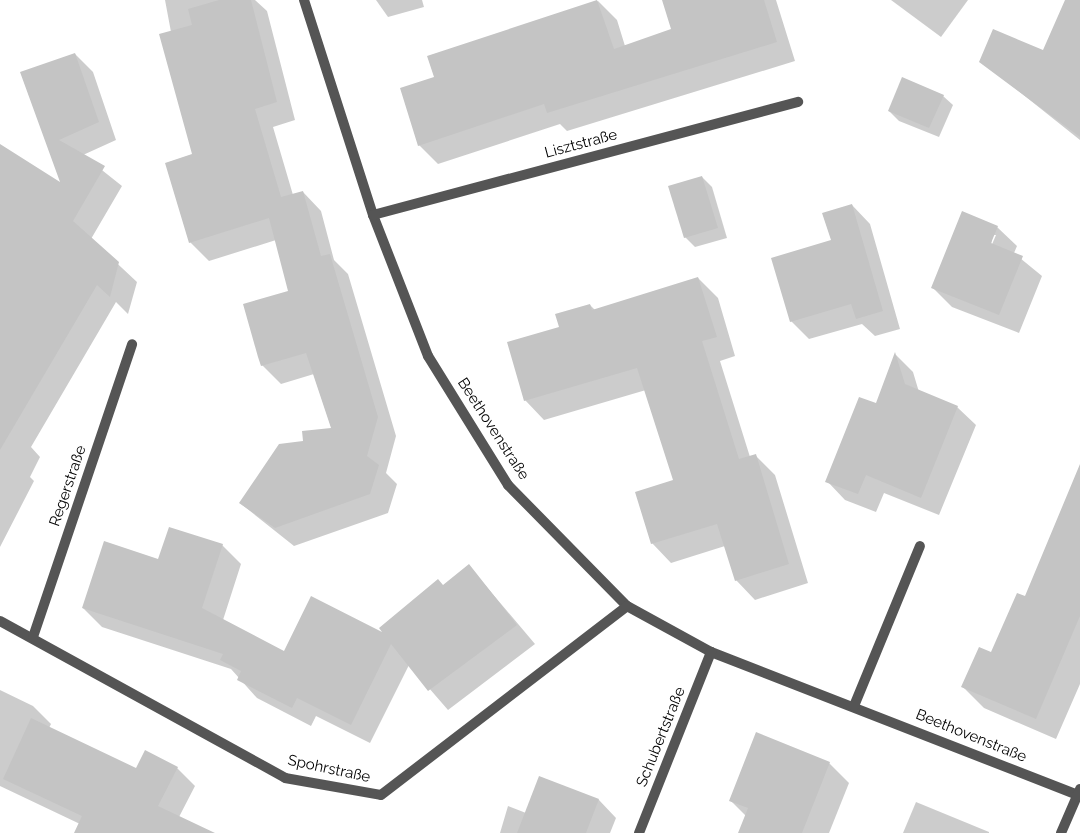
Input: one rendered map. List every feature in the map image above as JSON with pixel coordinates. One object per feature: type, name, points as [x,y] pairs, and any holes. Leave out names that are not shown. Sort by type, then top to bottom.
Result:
[{"type":"street","name":"Beethovenstraße","points":[[304,0],[372,216],[428,356],[508,485],[628,606],[710,652],[1079,792]]},
{"type":"street","name":"Lisztstraße","points":[[372,216],[798,102]]},
{"type":"street","name":"Regerstraße","points":[[33,637],[132,344]]},
{"type":"street","points":[[854,706],[920,546]]},
{"type":"street","name":"Spohrstraße","points":[[0,621],[33,637],[285,778],[381,795],[628,606]]},
{"type":"street","name":"Schubertstraße","points":[[639,833],[710,652]]},
{"type":"street","points":[[1061,833],[1079,792]]},
{"type":"building","points":[[219,0],[251,0],[277,102],[255,109],[281,197],[303,191],[321,256],[330,254],[378,417],[367,456],[379,465],[370,494],[275,528],[239,503],[279,444],[303,441],[302,431],[331,428],[306,353],[261,366],[258,357],[243,304],[288,291],[269,218],[189,243],[165,163],[192,154],[159,34],[192,25],[188,9]]},
{"type":"building","points":[[597,0],[614,49],[671,29],[662,0],[764,0],[777,42],[547,113],[544,104],[418,146],[400,88],[434,77],[427,56]]},
{"type":"building","points":[[1065,0],[1080,0],[1080,137],[979,62],[993,29],[1043,50]]},
{"type":"building","points":[[75,53],[99,122],[59,140],[105,166],[73,221],[119,262],[110,297],[97,285],[0,450],[0,144],[60,182],[20,72]]},
{"type":"building","points":[[902,77],[944,95],[929,128],[888,111]]},
{"type":"building","points":[[702,176],[718,228],[684,238],[668,186]]},
{"type":"building","points":[[852,204],[883,311],[856,319],[851,304],[790,322],[771,258],[831,240],[822,213]]},
{"type":"building","points":[[962,211],[998,226],[991,243],[1023,256],[999,315],[931,288]]},
{"type":"building","points":[[698,277],[717,337],[702,341],[739,459],[756,454],[789,564],[735,581],[717,524],[651,544],[635,492],[673,480],[637,368],[524,401],[507,342],[559,327],[555,314],[590,304],[592,310]]},
{"type":"building","points":[[895,352],[905,384],[958,406],[921,498],[866,475],[858,494],[825,482],[859,397],[876,403]]},
{"type":"building","points":[[1080,464],[1080,616],[1036,719],[961,687],[979,647],[991,652],[1017,593],[1025,596]]},
{"type":"building","points":[[169,527],[223,544],[202,608],[284,651],[311,596],[382,632],[379,628],[438,579],[443,585],[469,564],[517,625],[428,691],[391,644],[351,725],[297,698],[292,708],[237,680],[241,671],[220,660],[223,654],[82,608],[104,541],[158,559]]},
{"type":"building","points":[[31,718],[136,768],[145,750],[178,767],[158,806],[215,833],[74,833],[82,816],[3,779]]},
{"type":"building","points":[[756,732],[830,762],[802,833],[738,833],[748,808],[729,801]]},
{"type":"building","points":[[539,776],[599,799],[586,833],[517,833]]}]
